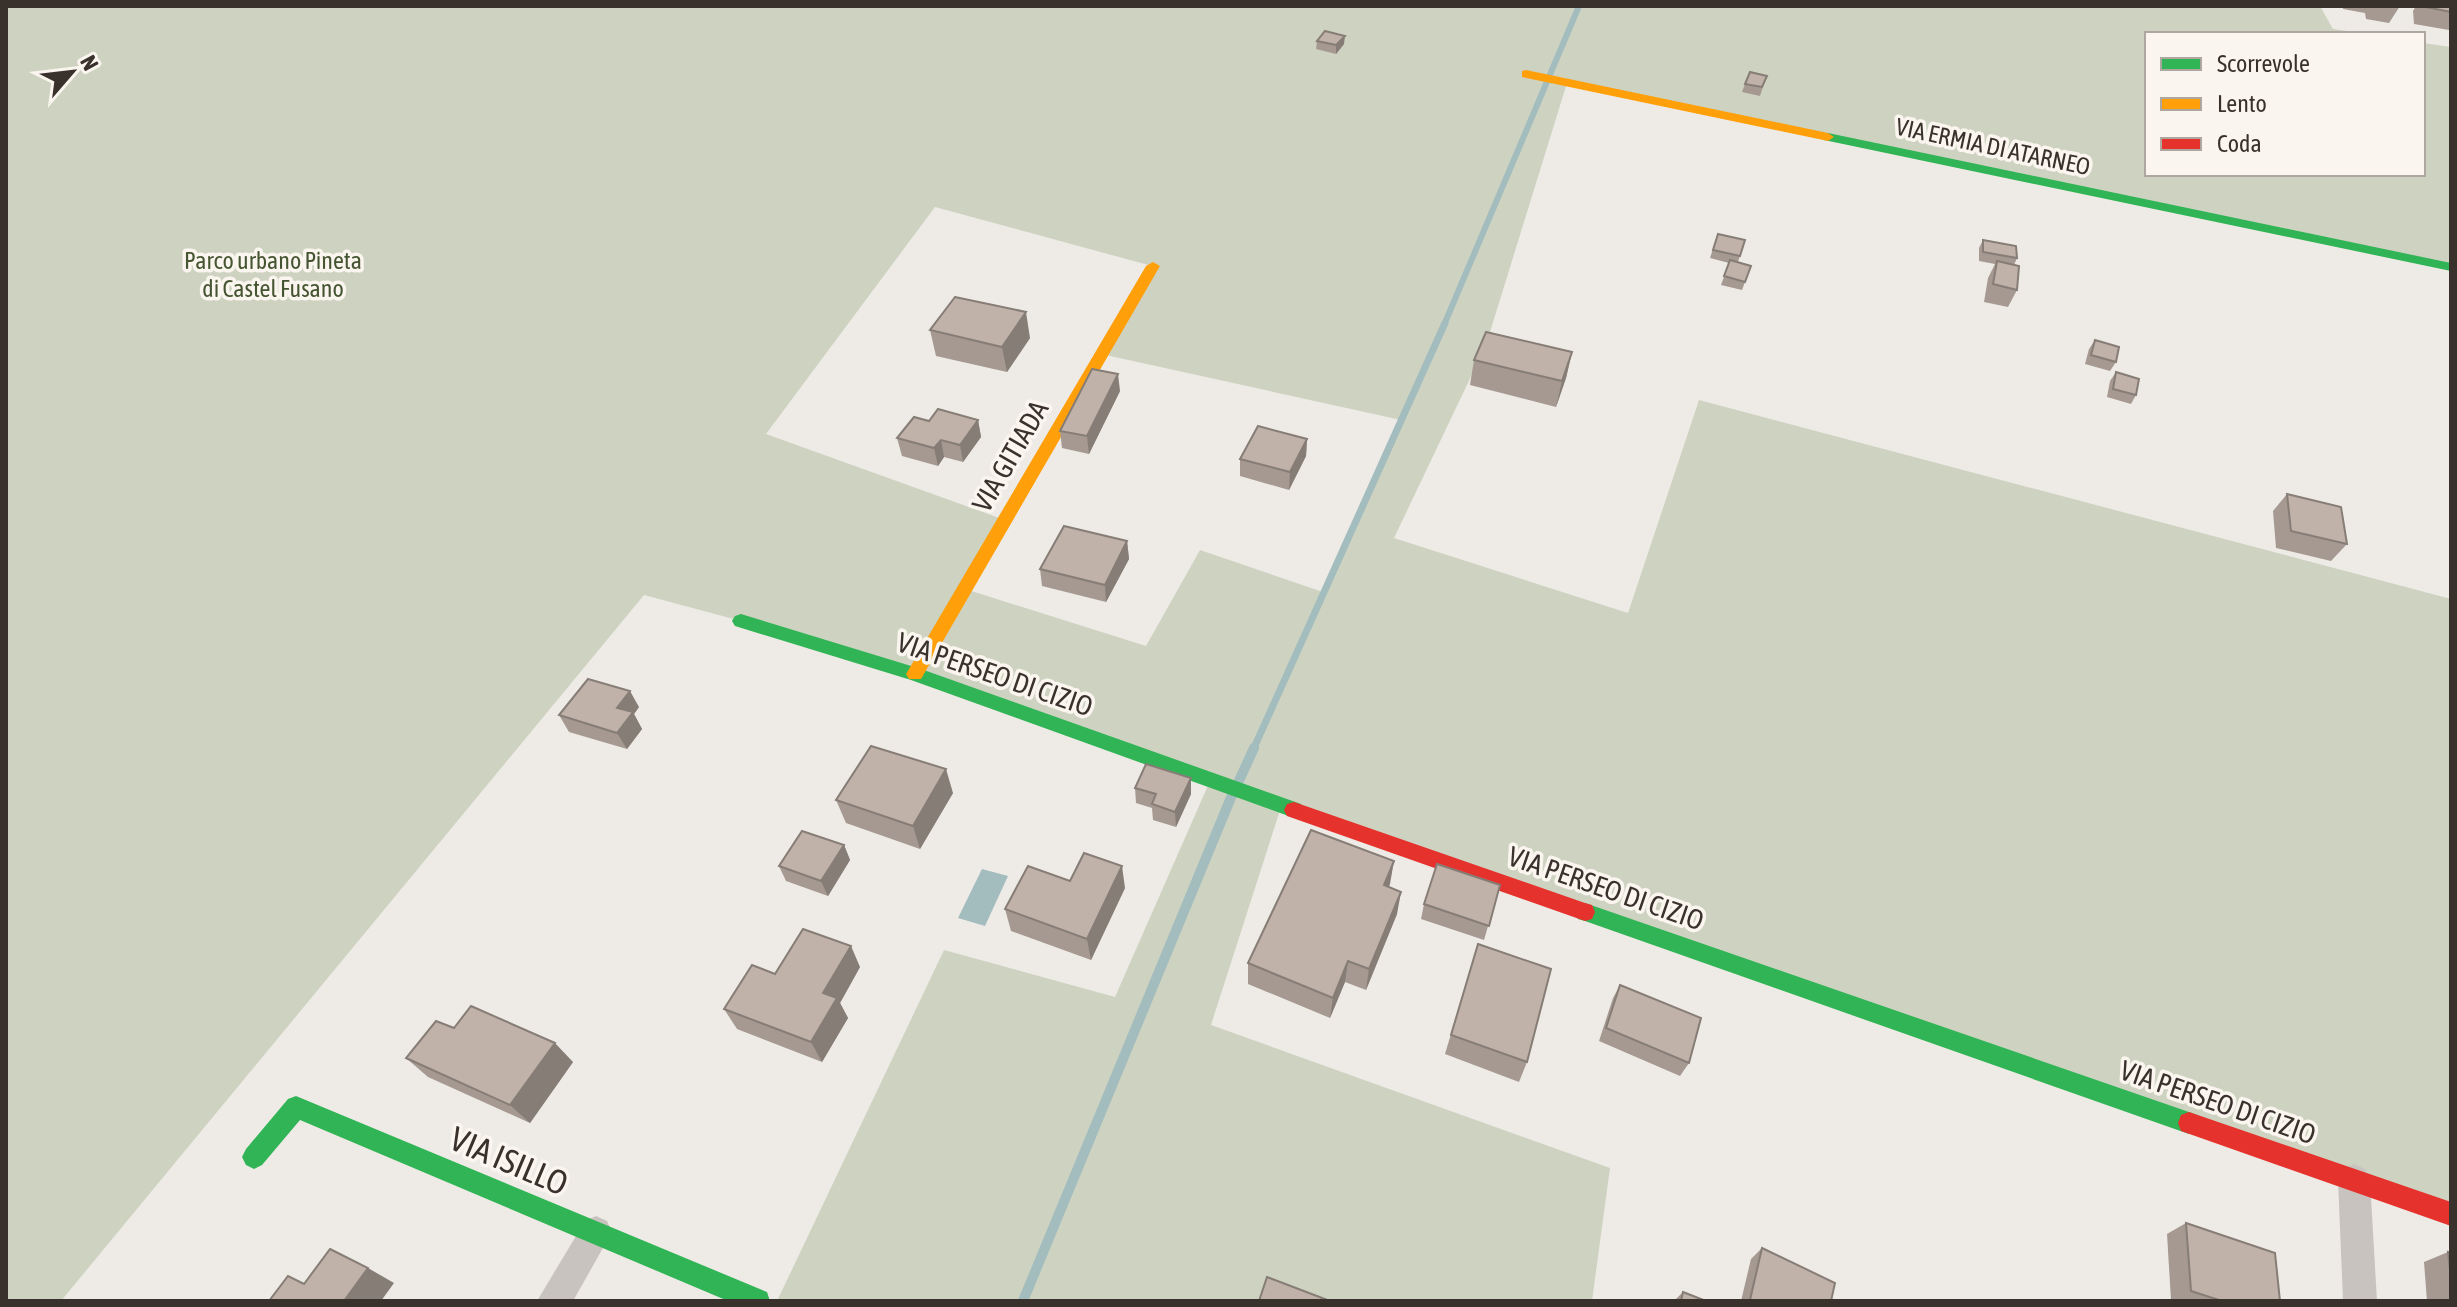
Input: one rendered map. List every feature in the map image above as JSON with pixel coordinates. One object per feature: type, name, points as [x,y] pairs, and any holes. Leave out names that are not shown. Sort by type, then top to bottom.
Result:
[{"type":"street","name":"VIA ERMIA DI ATARNEO","points":[[1526,74],[2451,267]]},
{"type":"street","name":"VIA GITIADA","points":[[915,674],[1153,266]]},
{"type":"street","name":"VIA PERSEO DI CIZIO","points":[[741,621],[915,674],[1210,781],[2451,1214]]},
{"type":"street","name":"VIA ISILLO","points":[[254,1157],[296,1107],[758,1301]]},
{"type":"street","points":[[2354,1180],[2360,1301]]},
{"type":"street","points":[[554,1301],[596,1232]]},
{"type":"green space","name":"Parco urbano Pineta di Castel Fusano","points":[[6,6],[2320,6],[2333,29],[2354,32],[2145,32],[2145,176],[2425,176],[2425,43],[2451,47],[2451,267],[1567,83],[1486,345],[1394,538],[1628,613],[1699,400],[2451,599],[2451,1214],[1282,804],[1211,1025],[1610,1168],[1592,1301],[777,1301],[944,950],[1115,997],[1210,781],[741,621],[644,595],[61,1301],[6,1301]],"holes":[[[935,207],[1152,266],[1101,354],[1401,420],[1323,592],[1200,550],[1146,646],[965,589],[1005,520],[766,434]]]},
{"type":"water","points":[[982,869],[1008,876],[985,926],[958,918]]},
{"type":"building","points":[[2451,6],[2451,12],[2426,7]]},
{"type":"building","points":[[1325,31],[1345,36],[1336,45],[1317,41]]},
{"type":"building","points":[[1750,72],[1767,76],[1762,87],[1745,84]]},
{"type":"building","points":[[1718,234],[1745,240],[1740,256],[1713,250]]},
{"type":"building","points":[[1983,240],[2016,246],[2017,258],[1983,252]]},
{"type":"building","points":[[1730,260],[1751,266],[1745,282],[1724,276]]},
{"type":"building","points":[[1997,261],[2019,266],[2017,290],[1993,284]]},
{"type":"building","points":[[955,297],[1026,312],[1002,347],[930,330]]},
{"type":"building","points":[[1486,332],[1572,352],[1562,381],[1474,360]]},
{"type":"building","points":[[2095,340],[2119,347],[2116,362],[2091,355]]},
{"type":"building","points":[[1092,369],[1118,374],[1087,436],[1060,431]]},
{"type":"building","points":[[2116,372],[2139,379],[2136,395],[2113,389]]},
{"type":"building","points":[[938,409],[978,420],[960,445],[941,440],[934,448],[897,438],[914,417],[929,421]]},
{"type":"building","points":[[1258,426],[1307,439],[1290,472],[1240,459]]},
{"type":"building","points":[[2287,494],[2341,507],[2347,544],[2291,531]]},
{"type":"building","points":[[1064,526],[1127,541],[1105,585],[1040,569]]},
{"type":"building","points":[[588,679],[630,691],[617,708],[633,712],[617,733],[559,715]]},
{"type":"building","points":[[871,746],[946,769],[913,826],[836,800]]},
{"type":"building","points":[[1146,764],[1191,778],[1175,812],[1152,804],[1156,794],[1135,788]]},
{"type":"building","points":[[1311,830],[1394,861],[1384,885],[1401,892],[1369,969],[1348,961],[1333,998],[1248,963]]},
{"type":"building","points":[[802,831],[844,845],[821,881],[779,866]]},
{"type":"building","points":[[1084,853],[1122,866],[1087,939],[1005,909],[1028,866],[1070,881]]},
{"type":"building","points":[[1437,864],[1500,885],[1489,926],[1424,904]]},
{"type":"building","points":[[803,929],[851,946],[823,993],[837,998],[811,1042],[724,1009],[752,965],[775,974]]},
{"type":"building","points":[[1478,944],[1551,969],[1527,1062],[1451,1035]]},
{"type":"building","points":[[1620,985],[1701,1018],[1689,1063],[1606,1028]]},
{"type":"building","points":[[471,1006],[555,1043],[510,1105],[406,1058],[436,1021],[454,1028]]},
{"type":"building","points":[[2186,1223],[2275,1253],[2280,1301],[2222,1301],[2191,1291]]},
{"type":"building","points":[[1762,1248],[1835,1283],[1831,1301],[1750,1300]]},
{"type":"building","points":[[330,1249],[368,1268],[344,1301],[269,1301],[288,1276],[304,1284]]},
{"type":"building","points":[[1267,1277],[1330,1301],[1259,1301]]},
{"type":"building","points":[[1683,1292],[1706,1301],[1681,1301]]},
{"type":"waterway","points":[[1444,325],[1579,6]]},
{"type":"waterway","points":[[1253,750],[1445,323]]},
{"type":"waterway","points":[[1238,783],[1254,748]]},
{"type":"waterway","points":[[1023,1301],[1232,795]]},
{"type":"traffic: fast","points":[[1828,137],[2451,267]]},
{"type":"traffic: fast","points":[[741,621],[915,674],[1294,810]]},
{"type":"traffic: fast","points":[[1585,912],[2189,1123]]},
{"type":"traffic: fast","points":[[254,1157],[296,1107],[758,1301]]},
{"type":"traffic: slow","points":[[1526,74],[1828,137]]},
{"type":"traffic: slow","points":[[915,674],[1153,266]]},
{"type":"traffic: jam","points":[[1294,810],[1585,912]]},
{"type":"traffic: jam","points":[[2189,1123],[2451,1214]]}]
